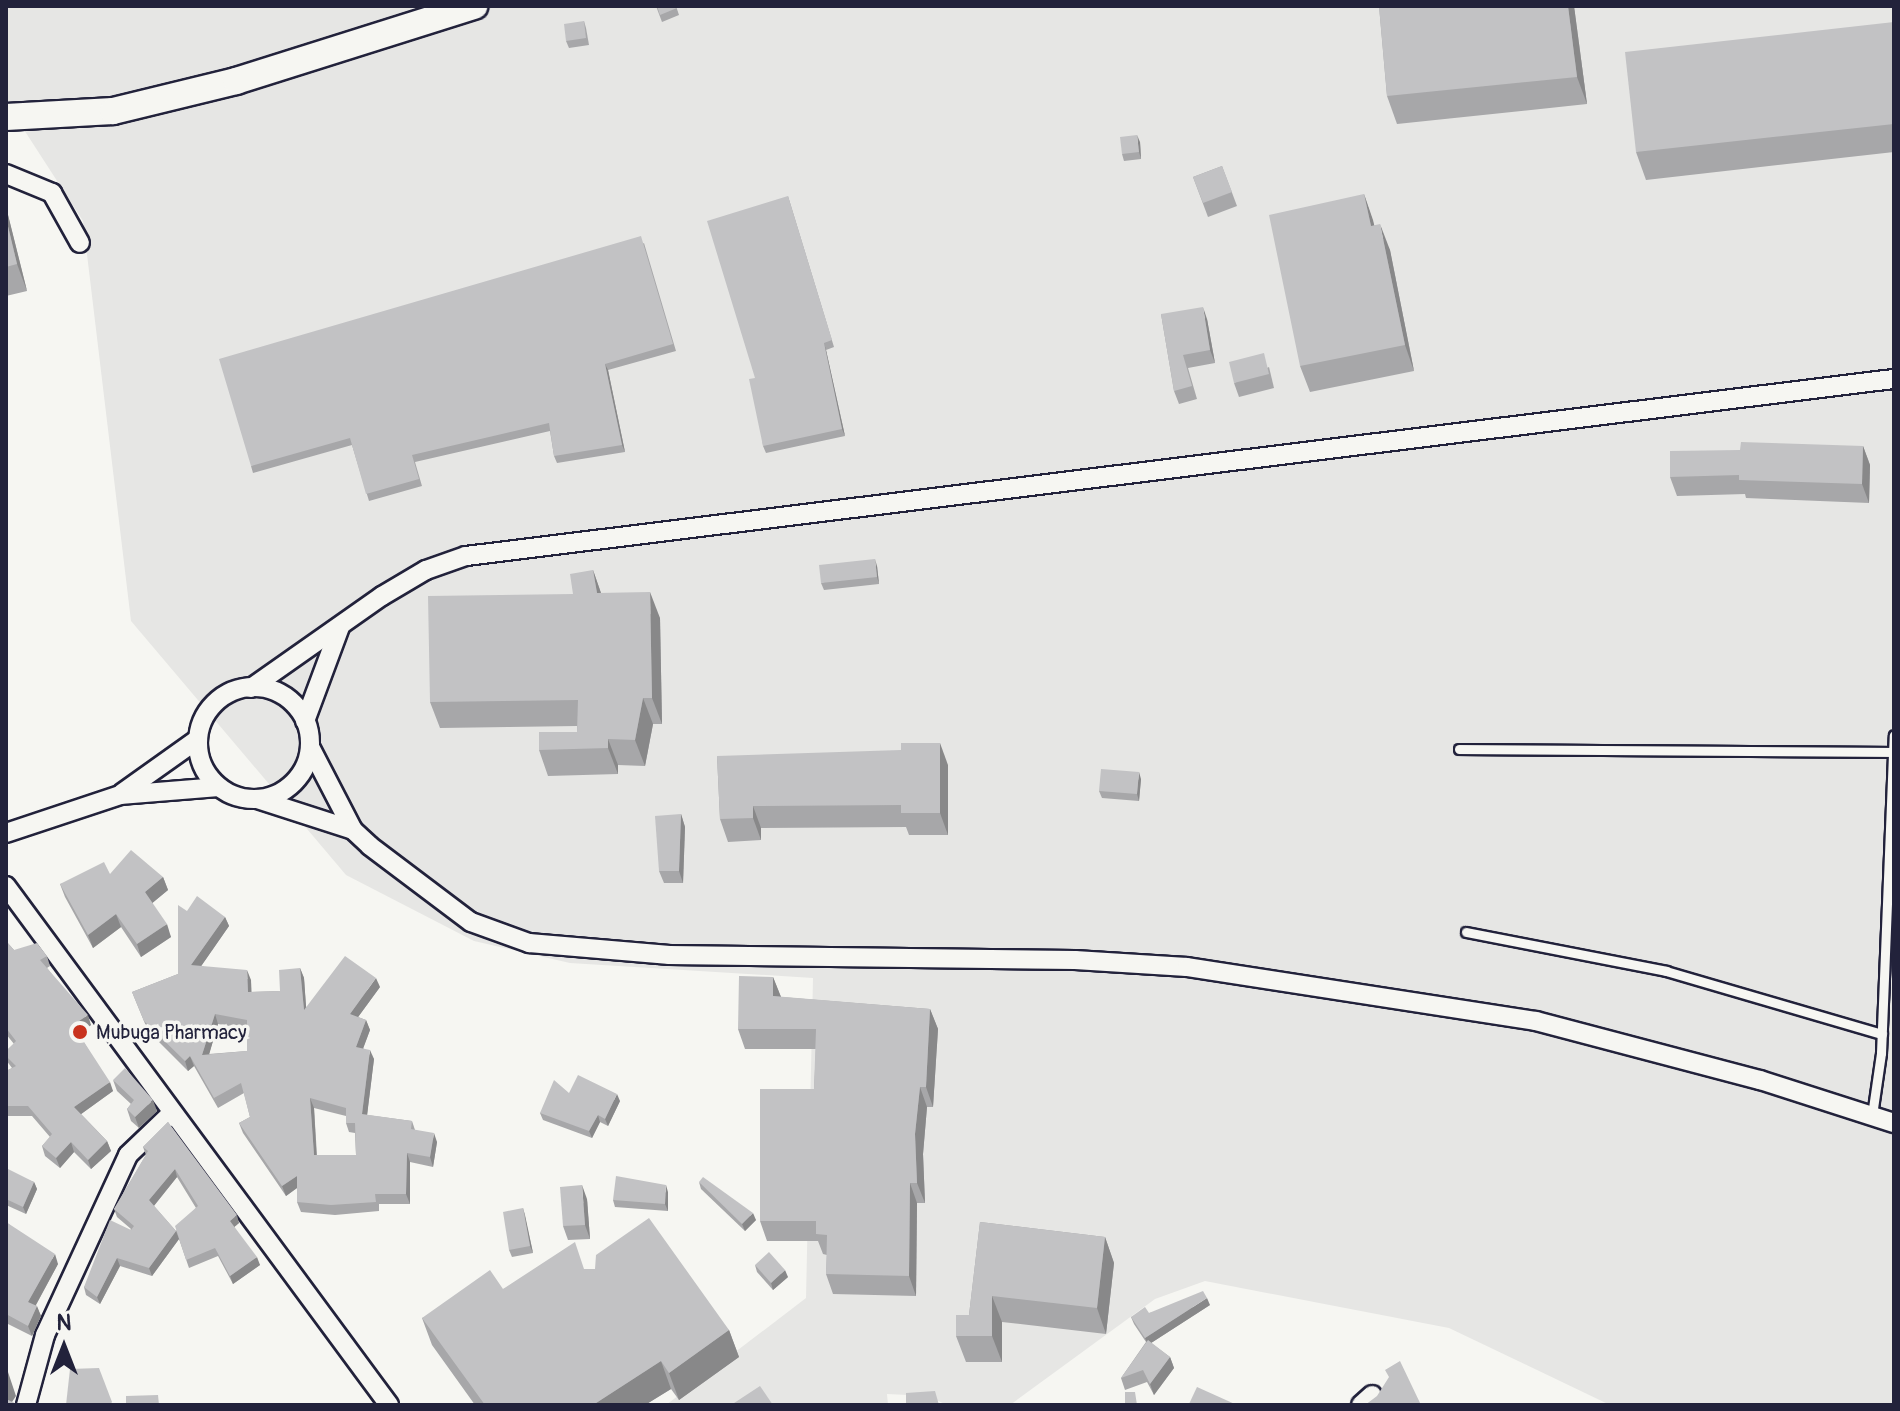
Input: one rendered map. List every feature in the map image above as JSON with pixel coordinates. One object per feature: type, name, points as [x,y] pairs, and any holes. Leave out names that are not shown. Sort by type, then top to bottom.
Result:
[{"type":"main road","points":[[6,117],[113,111],[236,81],[474,6]]},
{"type":"street","points":[[6,174],[52,193],[80,243]]},
{"type":"street","points":[[120,795],[198,739],[215,703],[251,688],[426,570],[466,556],[1894,379]]},
{"type":"street","points":[[340,627],[305,721],[310,747],[353,830]]},
{"type":"street","points":[[251,688],[278,692],[305,721]]},
{"type":"street","points":[[198,739],[203,765],[219,787]]},
{"type":"street","points":[[257,799],[293,783],[310,747]]},
{"type":"street","points":[[6,833],[120,795],[219,787],[353,830],[471,922],[529,943],[669,955],[1075,960],[1187,967],[1536,1021],[1894,1123]]},
{"type":"street","points":[[6,886],[14,910],[172,1113],[389,1405]]},
{"type":"street","points":[[26,1405],[45,1335],[128,1155],[172,1113]]},
{"type":"lane","points":[[1872,1115],[1882,1034],[1894,735]]},
{"type":"lane","points":[[1459,749],[1893,752]]},
{"type":"lane","points":[[1466,932],[1666,971],[1882,1034]]},
{"type":"shaded area","points":[[6,6],[1894,6],[1894,1405],[1610,1405],[1449,1328],[1205,1281],[1155,1299],[1010,1405],[947,1405],[928,1396],[887,1394],[888,1405],[666,1405],[806,1298],[813,978],[570,963],[474,941],[346,875],[131,621],[83,221],[6,102]]},
{"type":"building","points":[[657,6],[676,6],[677,8],[660,15]]},
{"type":"building","points":[[1379,6],[1568,6],[1577,77],[1387,96]]},
{"type":"building","points":[[584,21],[586,38],[566,41],[564,24]]},
{"type":"building","points":[[1894,22],[1894,124],[1636,152],[1625,52]]},
{"type":"building","points":[[1137,135],[1139,152],[1122,154],[1120,137]]},
{"type":"building","points":[[1222,166],[1232,192],[1203,203],[1193,177]]},
{"type":"building","points":[[1364,194],[1371,226],[1380,224],[1405,345],[1300,366],[1269,215]]},
{"type":"building","points":[[788,196],[832,340],[824,343],[842,429],[763,446],[749,379],[755,378],[707,221]]},
{"type":"building","points":[[6,218],[17,264],[6,267]]},
{"type":"building","points":[[641,236],[673,344],[605,364],[622,445],[554,456],[549,423],[412,455],[419,479],[366,494],[350,438],[251,466],[219,359]]},
{"type":"building","points":[[1203,307],[1210,350],[1183,355],[1192,386],[1174,391],[1161,314]]},
{"type":"building","points":[[1264,353],[1269,374],[1234,383],[1229,362]]},
{"type":"building","points":[[1741,442],[1863,446],[1862,484],[1739,480],[1739,475],[1670,477],[1670,451],[1740,450]]},
{"type":"building","points":[[875,559],[877,577],[821,583],[819,565]]},
{"type":"building","points":[[593,570],[597,593],[650,592],[652,698],[643,698],[635,740],[608,739],[608,748],[539,750],[539,732],[577,732],[578,700],[430,702],[428,596],[573,594],[570,574]]},
{"type":"building","points":[[901,743],[940,743],[940,813],[901,813],[901,805],[753,806],[753,818],[720,819],[717,756],[901,750]]},
{"type":"building","points":[[1101,769],[1139,772],[1137,794],[1099,791]]},
{"type":"building","points":[[681,814],[679,871],[659,871],[655,816]]},
{"type":"building","points":[[131,850],[163,877],[145,892],[167,924],[137,944],[116,914],[88,935],[60,884],[104,862],[110,874]]},
{"type":"building","points":[[197,896],[225,917],[191,965],[247,970],[248,992],[280,991],[279,970],[300,968],[304,1010],[345,956],[376,978],[350,1014],[366,1020],[356,1047],[370,1050],[362,1114],[412,1121],[411,1129],[434,1133],[430,1157],[407,1153],[406,1194],[375,1194],[376,1202],[331,1205],[297,1202],[297,1176],[282,1186],[239,1123],[250,1117],[241,1083],[214,1098],[190,1056],[185,1061],[144,1021],[132,992],[178,974],[178,905],[187,911]],"holes":[[[215,1014],[247,1020],[247,1051],[202,1055]],[[310,1098],[346,1108],[346,1123],[355,1123],[356,1155],[314,1155]]]},
{"type":"building","points":[[6,941],[14,950],[37,943],[47,956],[40,960],[88,1015],[73,1025],[110,1082],[74,1107],[107,1141],[88,1160],[71,1142],[56,1158],[42,1146],[52,1134],[28,1106],[6,1106],[6,1071],[16,1066],[6,1056],[6,1051],[16,1041],[6,1028]]},
{"type":"building","points":[[739,976],[773,977],[773,996],[930,1009],[926,1087],[920,1087],[915,1134],[917,1183],[910,1183],[909,1276],[826,1274],[827,1235],[816,1234],[816,1221],[760,1221],[760,1089],[814,1089],[816,1029],[738,1029]]},
{"type":"building","points":[[125,1068],[153,1100],[135,1117],[127,1109],[134,1100],[113,1080]]},
{"type":"building","points":[[578,1075],[617,1094],[605,1119],[598,1115],[589,1131],[540,1113],[554,1080],[569,1093]]},
{"type":"building","points":[[168,1122],[237,1215],[230,1221],[257,1257],[230,1276],[215,1248],[186,1260],[175,1226],[198,1206],[175,1169],[149,1200],[176,1231],[149,1268],[117,1258],[97,1297],[84,1287],[110,1220],[131,1230],[134,1226],[114,1209],[148,1151],[143,1147]]},
{"type":"building","points":[[8,1169],[34,1182],[23,1207],[6,1199]]},
{"type":"building","points":[[616,1176],[666,1185],[665,1204],[613,1200]]},
{"type":"building","points":[[703,1177],[753,1213],[742,1224],[699,1182]]},
{"type":"building","points":[[582,1185],[585,1225],[563,1226],[560,1187]]},
{"type":"building","points":[[523,1208],[530,1246],[509,1250],[503,1212]]},
{"type":"building","points":[[649,1218],[729,1330],[669,1373],[661,1361],[593,1405],[485,1405],[422,1318],[490,1270],[503,1289],[575,1242],[584,1269],[595,1269],[596,1255]]},
{"type":"building","points":[[6,1222],[55,1254],[28,1302],[37,1306],[28,1326],[6,1314]]},
{"type":"building","points":[[980,1222],[1105,1237],[1097,1308],[992,1296],[992,1336],[956,1336],[956,1315],[969,1315]]},
{"type":"building","points":[[769,1252],[785,1270],[771,1283],[755,1265]]},
{"type":"building","points":[[1203,1291],[1207,1298],[1145,1338],[1131,1317],[1145,1307],[1149,1313]]},
{"type":"building","points":[[1148,1340],[1170,1357],[1150,1384],[1143,1370],[1121,1378]]},
{"type":"building","points":[[1400,1361],[1421,1405],[1365,1405],[1377,1396],[1389,1377],[1385,1370]]},
{"type":"building","points":[[99,1368],[112,1402],[110,1405],[66,1405],[70,1369]]},
{"type":"building","points":[[760,1386],[773,1405],[731,1405]]},
{"type":"building","points":[[1197,1387],[1237,1405],[1189,1404]]},
{"type":"building","points":[[935,1391],[939,1405],[906,1405],[906,1393]]},
{"type":"building","points":[[1125,1392],[1135,1392],[1137,1405],[1125,1405]]},
{"type":"building","points":[[158,1395],[159,1405],[126,1405],[126,1396]]},
{"type":"place","name":"Mubuga Pharmacy","points":[[80,1032]]}]
